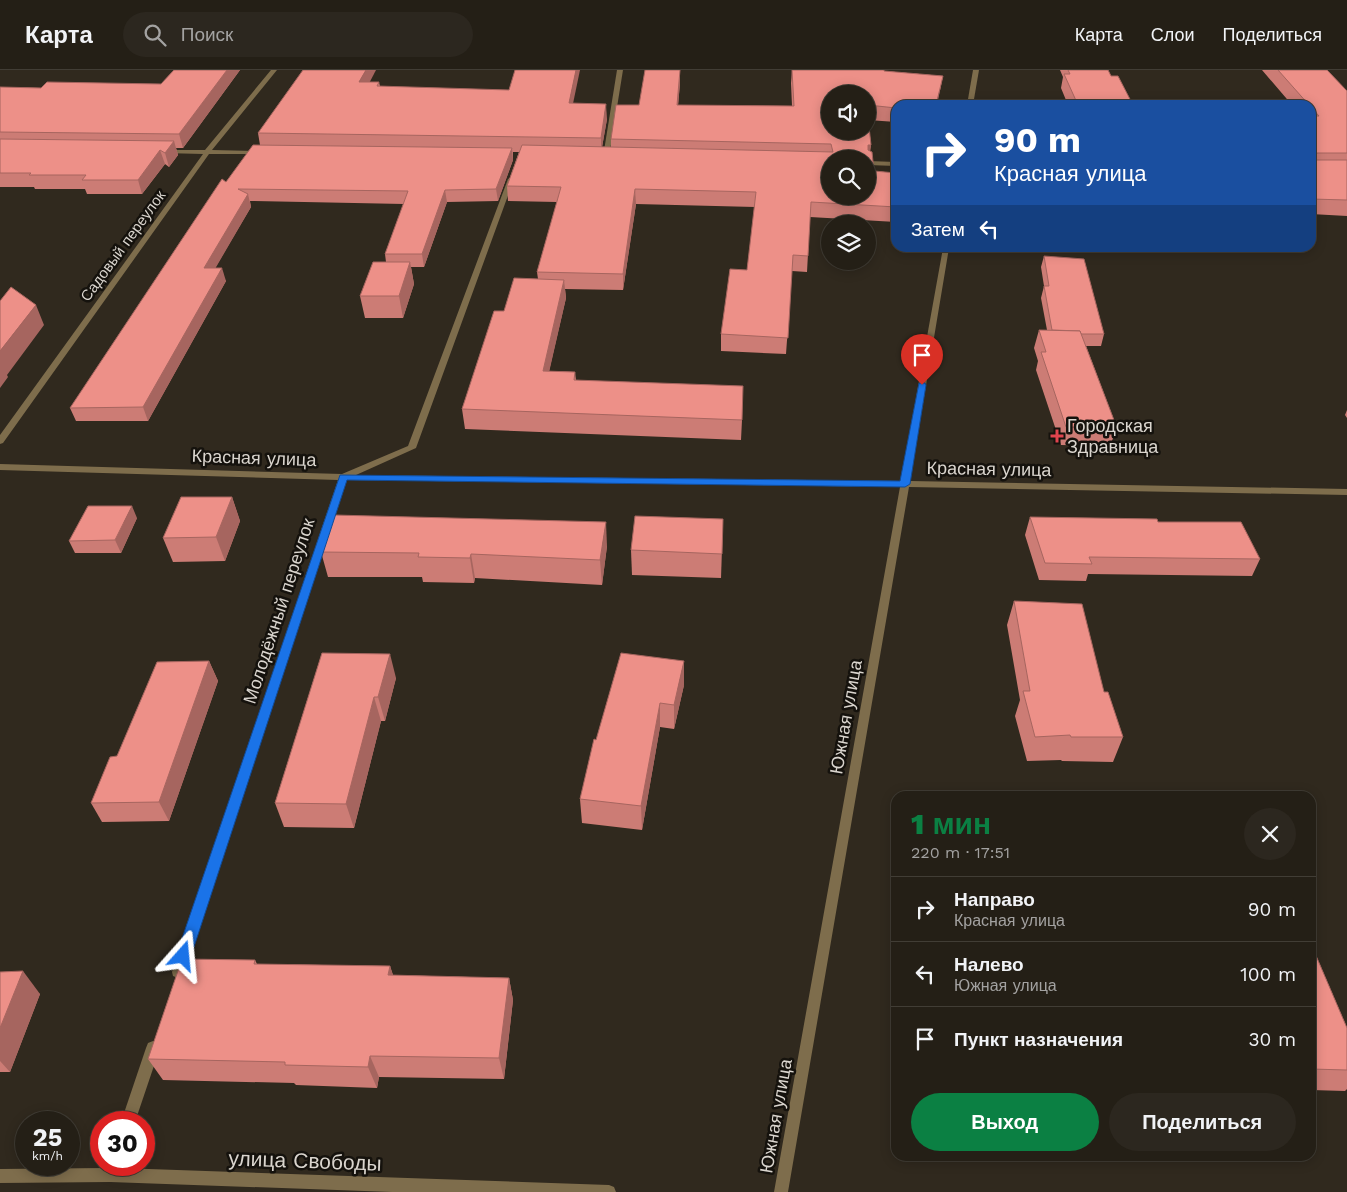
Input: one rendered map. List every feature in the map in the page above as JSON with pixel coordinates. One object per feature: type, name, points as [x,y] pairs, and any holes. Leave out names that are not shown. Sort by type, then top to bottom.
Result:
[{"type":"street","name":"Садовый переулок","points":[[0,441],[207,152],[274,70]]},
{"type":"street","points":[[606,157],[620,70]]},
{"type":"street","points":[[971,100],[976,70]]},
{"type":"street","points":[[158,151],[266,153]]},
{"type":"street","points":[[597,157],[616,157]]},
{"type":"street","points":[[876,164],[891,164]]},
{"type":"street","points":[[343,477],[412,448],[516,166]]},
{"type":"street","name":"Южная улица","points":[[780,1192],[945,252]]},
{"type":"street","name":"Красная улица","points":[[0,467],[343,477],[1347,492]]},
{"type":"street","name":"Молодёжный переулок","points":[[175,982],[343,477]]},
{"type":"street","points":[[132,1111],[156,1038]]},
{"type":"street","name":"улица Свободы","points":[[0,1176],[90,1171]]},
{"type":"street","name":"улица Свободы","points":[[155,1172],[609,1192]]},
{"type":"building","points":[[174,70],[227,70],[179,134],[0,132],[0,87],[41,88],[47,82],[161,84]]},
{"type":"building","points":[[303,70],[366,70],[359,82],[379,82],[377,86],[509,90],[515,70],[576,70],[569,103],[606,104],[601,138],[258,133]]},
{"type":"building","points":[[645,70],[680,70],[677,105],[794,106],[792,70],[884,70],[943,76],[937,100],[891,100],[891,107],[876,106],[876,85],[821,85],[821,140],[870,140],[871,145],[868,145],[868,150],[832,150],[831,144],[611,139],[616,105],[639,105]]},
{"type":"building","points":[[1068,70],[1108,70],[1111,76],[1118,76],[1130,100],[1076,100],[1064,74],[1070,74]]},
{"type":"building","points":[[1278,70],[1327,70],[1347,91],[1347,153],[1317,153],[1316,156],[1316,116],[1319,116],[1316,113],[1316,100],[1305,100]]},
{"type":"building","points":[[0,139],[174,141],[165,153],[160,150],[138,180],[82,180],[86,175],[0,173]]},
{"type":"building","points":[[253,145],[512,148],[496,189],[445,190],[422,254],[385,254],[408,191],[238,189],[248,194],[204,268],[222,268],[143,407],[70,408],[222,179],[226,182]]},
{"type":"building","points":[[522,145],[821,152],[821,203],[811,202],[808,256],[793,255],[788,338],[721,334],[730,269],[747,270],[756,192],[635,189],[623,274],[537,272],[561,187],[507,186]]},
{"type":"building","points":[[1316,160],[1347,160],[1347,200],[1316,199]]},
{"type":"building","points":[[876,171],[891,173],[891,207],[862,205],[876,205]]},
{"type":"building","points":[[1044,256],[1084,259],[1104,334],[1081,334],[1080,331],[1052,330],[1044,286],[1049,286]]},
{"type":"building","points":[[373,262],[410,262],[399,296],[360,296]]},
{"type":"building","points":[[514,278],[564,280],[543,371],[575,372],[574,380],[743,386],[742,420],[462,409],[494,311],[504,311]]},
{"type":"building","points":[[11,287],[36,305],[0,351],[0,301]]},
{"type":"building","points":[[1039,330],[1080,331],[1117,428],[1066,427],[1041,352],[1046,352]]},
{"type":"building","points":[[181,497],[232,497],[216,537],[163,538]]},
{"type":"building","points":[[88,506],[132,506],[115,540],[69,541]]},
{"type":"building","points":[[334,515],[606,522],[600,560],[471,554],[470,558],[418,557],[419,553],[321,552]]},
{"type":"building","points":[[635,516],[723,519],[722,554],[631,550]]},
{"type":"building","points":[[1030,517],[1157,519],[1158,522],[1241,522],[1260,559],[1089,557],[1092,564],[1045,563]]},
{"type":"building","points":[[1014,601],[1082,604],[1104,692],[1108,692],[1123,737],[1071,737],[1070,735],[1035,737],[1023,691],[1030,691]]},
{"type":"building","points":[[322,653],[390,654],[378,697],[374,697],[346,804],[275,803]]},
{"type":"building","points":[[621,653],[684,661],[674,705],[660,703],[641,806],[580,799],[594,739],[596,740]]},
{"type":"building","points":[[209,661],[159,802],[91,803],[110,757],[117,756],[157,662]]},
{"type":"building","points":[[1316,956],[1347,1028],[1347,1070],[1316,1069]]},
{"type":"building","points":[[182,959],[255,960],[254,964],[390,966],[388,975],[509,978],[499,1058],[370,1056],[368,1067],[285,1065],[285,1062],[148,1059]]},
{"type":"building","points":[[23,971],[0,1028],[0,972]]},
{"type":"place","name":"Городская Здравница","points":[[1057,436]]},
{"type":"route","points":[[183,956],[343,477],[905,484],[922,385]]}]
